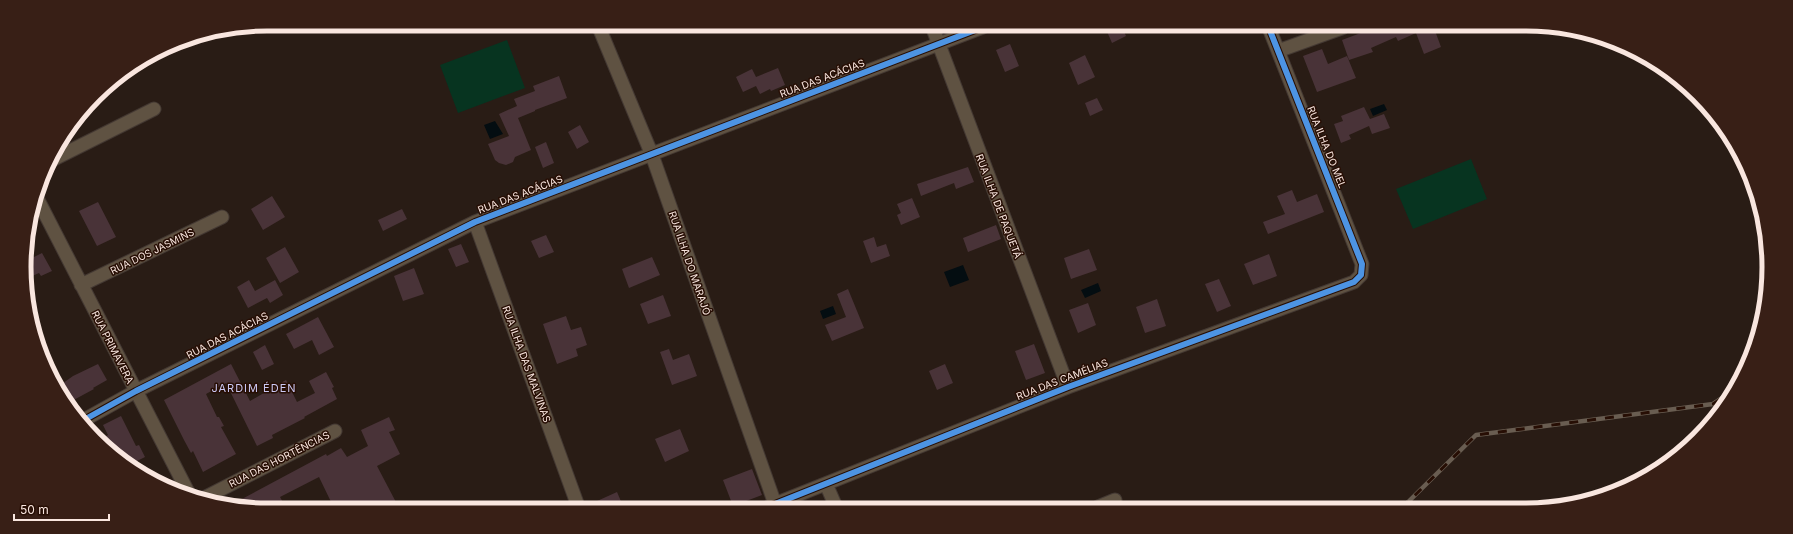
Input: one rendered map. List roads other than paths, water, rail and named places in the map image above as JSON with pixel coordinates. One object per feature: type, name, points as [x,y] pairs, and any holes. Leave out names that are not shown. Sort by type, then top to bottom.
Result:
[{"type":"street","name":"RUA ILHA DO MARAJÓ","points":[[600,31],[652,155],[772,503]]},
{"type":"street","name":"RUA ILHA DE PAQUETÁ","points":[[934,31],[1068,386]]},
{"type":"street","name":"RUA DAS ACÁCIAS","points":[[87,419],[136,391],[475,222],[970,31]]},
{"type":"street","name":"RUA ILHA DO MEL","points":[[1270,31],[1362,264],[1362,275]]},
{"type":"street","points":[[1278,51],[1334,31]]},
{"type":"street","points":[[59,157],[154,109]]},
{"type":"street","name":"RUA PRIMAVERA","points":[[40,204],[186,488]]},
{"type":"street","name":"RUA DOS JASMINS","points":[[81,285],[222,217]]},
{"type":"street","name":"RUA ILHA DAS MALVINAS","points":[[475,222],[577,503]]},
{"type":"street","name":"RUA DAS CAMÉLIAS","points":[[778,503],[1068,386],[1354,282],[1362,275]]},
{"type":"street","name":"RUA DAS HORTÊNCIAS","points":[[209,496],[335,431]]},
{"type":"street","points":[[826,484],[834,503]]},
{"type":"street","points":[[1108,503],[1115,500]]},
{"type":"railway","points":[[1407,503],[1476,435],[1713,404],[1722,398]]},
{"type":"district","name":"JARDIM ÉDEN","points":[[254,388]]}]
